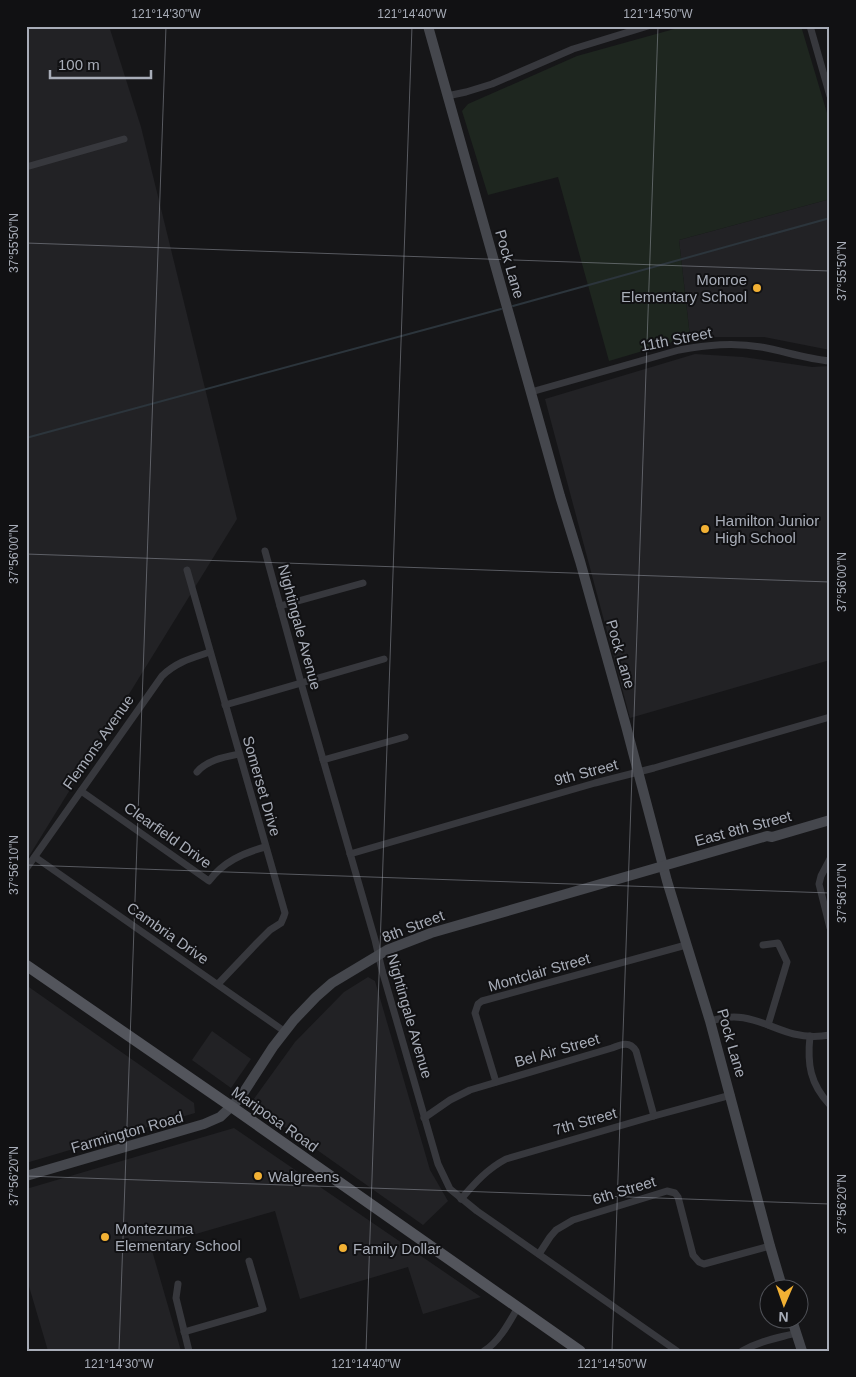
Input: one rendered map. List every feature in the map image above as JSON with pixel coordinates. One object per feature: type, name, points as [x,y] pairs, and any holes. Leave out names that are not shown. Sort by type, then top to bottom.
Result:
[{"type":"main road","name":"Mariposa Road","points":[[26,965],[232,1106],[580,1351]]},
{"type":"street","name":"Pock Lane","points":[[428,26],[582,570],[663,866],[731,1095],[780,1280]]},
{"type":"street","points":[[448,96],[492,84],[556,55],[648,26]]},
{"type":"street","points":[[810,26],[830,96]]},
{"type":"street","points":[[26,167],[124,139]]},
{"type":"street","name":"11th Street","points":[[531,392],[671,352],[721,344],[745,345],[810,359],[830,361]]},
{"type":"street","name":"Nightingale Avenue","points":[[265,551],[424,1118],[444,1178],[452,1191],[477,1212],[678,1351]]},
{"type":"street","name":"Somerset Drive","points":[[187,570],[278,894],[284,909],[281,923],[257,942],[218,984]]},
{"type":"street","points":[[280,606],[363,583]]},
{"type":"street","name":"Flemons Avenue","points":[[26,869],[162,676],[183,661],[210,652]]},
{"type":"street","points":[[225,705],[384,659]]},
{"type":"street","name":"9th Street","points":[[350,854],[830,717]]},
{"type":"street","points":[[323,760],[405,737]]},
{"type":"street","points":[[197,772],[201,767],[219,758],[239,754]]},
{"type":"street","name":"Clearfield Drive","points":[[80,791],[209,881],[229,861],[265,847]]},
{"type":"street","name":"East 8th Street","points":[[663,866],[830,820]]},
{"type":"street","name":"Cambria Drive","points":[[35,857],[284,1032]]},
{"type":"street","points":[[830,859],[818,884],[830,928]]},
{"type":"street","name":"8th Street","points":[[232,1106],[240,1098],[272,1047],[316,997],[332,983],[387,950],[431,933],[663,866]]},
{"type":"street","points":[[764,946],[778,943],[787,962],[768,1025]]},
{"type":"street","name":"Montclair Street","points":[[496,1082],[475,1013],[478,1004],[686,945]]},
{"type":"street","points":[[710,1021],[733,1017],[746,1018],[795,1034],[810,1036],[830,1035]]},
{"type":"street","points":[[810,1036],[808,1050],[810,1071],[819,1092],[830,1105]]},
{"type":"street","name":"Bel Air Street","points":[[424,1118],[450,1100],[470,1090],[623,1044],[628,1044],[636,1051],[654,1116]]},
{"type":"street","name":"7th Street","points":[[461,1199],[484,1173],[506,1159],[731,1095]]},
{"type":"street","name":"Farmington Road","points":[[26,1176],[204,1124],[220,1117],[232,1106]]},
{"type":"street","name":"6th Street","points":[[539,1254],[556,1230],[573,1220],[667,1191],[675,1193],[678,1198],[693,1255],[698,1262],[704,1264],[770,1246]]},
{"type":"street","points":[[184,1332],[263,1308],[249,1261]]},
{"type":"street","points":[[178,1284],[176,1298],[190,1351]]},
{"type":"street","points":[[484,1351],[498,1338],[518,1307]]},
{"type":"street","points":[[795,1330],[802,1351]]},
{"type":"street","points":[[742,1351],[765,1341],[796,1333]]},
{"type":"shaded area","points":[[26,26],[109,26],[141,127],[237,519],[26,861]]},
{"type":"shaded area","points":[[685,26],[801,26],[830,123],[830,199],[679,240],[690,337],[609,361],[558,177],[488,195],[462,111],[468,104],[577,56]]},
{"type":"shaded area","name":"Monroe Elementary School","points":[[830,199],[830,350],[764,337],[690,337],[679,240]]},
{"type":"shaded area","name":"Hamilton Junior High School","points":[[695,354],[743,357],[812,367],[830,366],[830,660],[630,718],[545,399]]},
{"type":"shaded area","points":[[368,977],[375,981],[430,1170],[448,1201],[423,1225],[251,1103],[295,1042],[344,992]]},
{"type":"shaded area","points":[[26,985],[194,1103],[195,1113],[26,1163]]},
{"type":"shaded area","points":[[212,1031],[251,1059],[231,1088],[192,1060]]},
{"type":"shaded area","name":"Montezuma Elementary School","points":[[234,1128],[481,1297],[423,1314],[408,1267],[300,1299],[275,1211],[151,1247],[181,1351],[48,1351],[26,1276],[26,1189]]},
{"type":"waterway","points":[[513,306],[830,218]]},
{"type":"waterway","points":[[26,438],[501,309]]},
{"type":"place","name":"Monroe Elementary School","points":[[757,288]]},
{"type":"place","name":"Hamilton Junior High School","points":[[705,529]]},
{"type":"place","name":"Walgreens","points":[[258,1176]]},
{"type":"place","name":"Montezuma Elementary School","points":[[105,1237]]},
{"type":"place","name":"Family Dollar","points":[[343,1248]]}]
